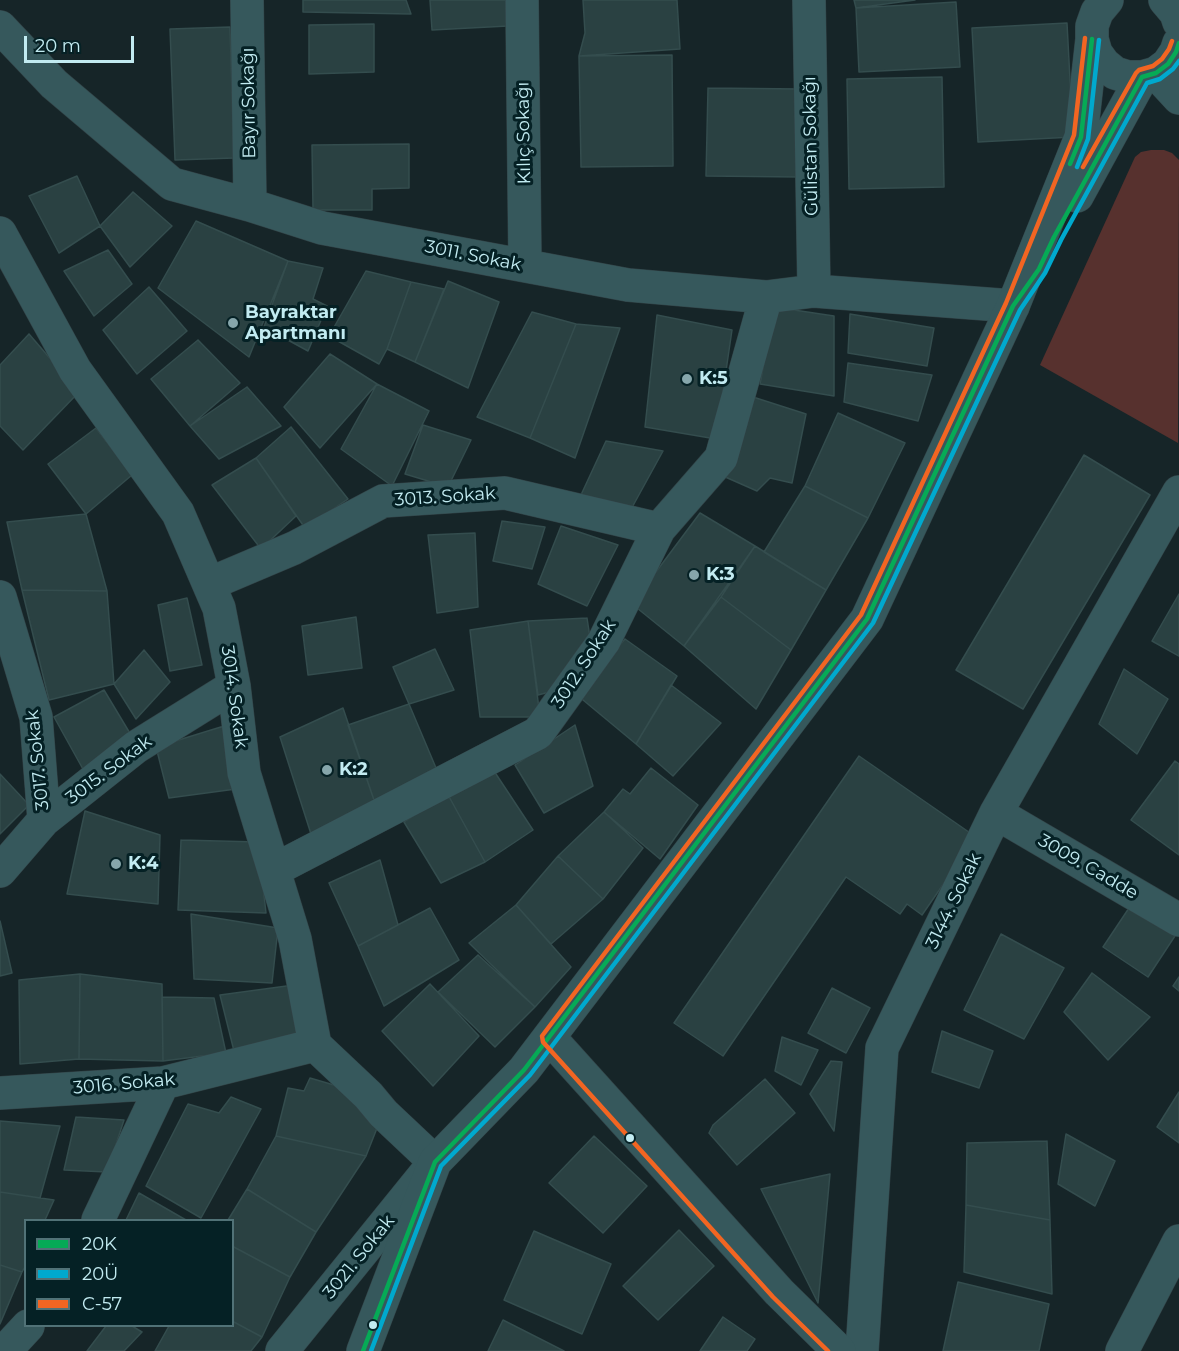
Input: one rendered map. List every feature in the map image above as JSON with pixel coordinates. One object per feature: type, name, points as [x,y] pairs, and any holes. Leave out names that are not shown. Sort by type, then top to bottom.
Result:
[{"type":"street","name":"Bayır Sokağı","points":[[247,0],[250,205]]},
{"type":"street","name":"Kılıç Sokağı","points":[[522,0],[525,265]]},
{"type":"street","name":"Gülistan Sokağı","points":[[809,0],[814,291]]},
{"type":"street","points":[[1165,0],[1176,12],[1179,22]]},
{"type":"street","points":[[1095,16],[1096,53],[1115,73],[1128,77],[1149,75],[1168,64],[1179,43]]},
{"type":"street","points":[[1012,306],[1081,137],[1095,16]]},
{"type":"street","name":"3011. Sokak","points":[[0,27],[54,84],[172,184],[250,205],[322,228],[628,285],[766,297],[814,291],[1012,306]]},
{"type":"street","points":[[1149,75],[1179,98]]},
{"type":"street","points":[[1012,306],[1039,269],[1054,237],[1149,75]]},
{"type":"street","name":"3014. Sokak","points":[[0,233],[75,370],[178,513],[219,608],[234,686],[244,773],[295,939],[315,1046]]},
{"type":"street","name":"3012. Sokak","points":[[274,870],[538,733],[604,642],[659,529],[721,458],[766,297]]},
{"type":"street","name":"3021. Sokak","points":[[282,1351],[435,1162],[524,1070],[867,619],[1012,306]]},
{"type":"street","name":"3144. Sokak","points":[[862,1351],[882,1048],[996,813],[1179,492]]},
{"type":"street","name":"3013. Sokak","points":[[209,584],[294,548],[383,501],[505,493],[659,529]]},
{"type":"street","name":"3017. Sokak","points":[[0,597],[36,717],[44,820]]},
{"type":"street","name":"3015. Sokak","points":[[0,872],[44,820],[136,747],[234,686]]},
{"type":"street","name":"3009. Cadde","points":[[996,813],[1179,920]]},
{"type":"street","points":[[549,1037],[779,1292],[839,1351]]},
{"type":"street","points":[[315,1046],[435,1162],[363,1351]]},
{"type":"street","name":"3016. Sokak","points":[[0,1093],[164,1083],[315,1046]]},
{"type":"street","points":[[99,1219],[164,1083]]},
{"type":"street","points":[[1122,1351],[1179,1241]]},
{"type":"street","points":[[5,1351],[27,1327]]},
{"type":"shaded area","points":[[1164,150],[1172,153],[1179,160],[1178,443],[1040,365],[1135,157],[1141,152]]},
{"type":"building","points":[[303,0],[406,0],[411,14],[303,12]]},
{"type":"building","points":[[430,0],[506,0],[508,26],[432,30]]},
{"type":"building","points":[[583,0],[677,0],[680,49],[579,56],[585,33]]},
{"type":"building","points":[[854,0],[915,0],[856,8]]},
{"type":"building","points":[[956,2],[960,67],[859,72],[856,8]]},
{"type":"building","points":[[1067,23],[1073,137],[978,142],[972,28]]},
{"type":"building","points":[[374,24],[374,72],[309,74],[309,25]]},
{"type":"building","points":[[230,27],[234,158],[175,160],[170,29]]},
{"type":"building","points":[[672,55],[673,166],[581,167],[579,56]]},
{"type":"building","points":[[942,77],[944,187],[849,189],[847,79]]},
{"type":"building","points":[[708,88],[801,89],[800,177],[706,176]]},
{"type":"building","points":[[409,144],[409,188],[372,189],[372,210],[313,210],[312,145]]},
{"type":"building","points":[[77,176],[100,226],[59,253],[29,196]]},
{"type":"building","points":[[133,192],[172,226],[130,267],[100,226]]},
{"type":"building","name":"Bayraktar Apartmanı","points":[[196,221],[288,261],[249,357],[158,288]]},
{"type":"building","points":[[108,250],[132,284],[94,316],[64,271]]},
{"type":"building","points":[[288,261],[323,268],[313,299],[327,306],[308,351],[264,327]]},
{"type":"building","points":[[366,271],[411,282],[387,349],[379,364],[329,336]]},
{"type":"building","points":[[448,281],[499,302],[468,388],[415,362]]},
{"type":"building","points":[[411,282],[444,289],[415,362],[387,349]]},
{"type":"building","points":[[149,287],[187,331],[137,374],[103,330]]},
{"type":"building","points":[[774,307],[834,316],[834,396],[760,384]]},
{"type":"building","points":[[532,312],[576,324],[530,438],[477,417]]},
{"type":"building","points":[[850,314],[934,328],[927,366],[848,353]]},
{"type":"building","name":"K:5","points":[[657,315],[732,330],[716,439],[645,427]]},
{"type":"building","points":[[576,324],[620,328],[575,458],[530,438]]},
{"type":"building","points":[[29,334],[79,392],[23,450],[0,426],[0,365]]},
{"type":"building","points":[[198,340],[240,383],[190,426],[151,379]]},
{"type":"building","points":[[330,354],[377,384],[320,448],[284,407]]},
{"type":"building","points":[[848,363],[932,375],[918,421],[844,402]]},
{"type":"building","points":[[377,384],[429,411],[392,486],[341,449]]},
{"type":"building","points":[[247,387],[281,426],[219,459],[190,426]]},
{"type":"building","points":[[753,397],[806,414],[792,483],[770,478],[757,491],[723,476]]},
{"type":"building","points":[[838,413],[905,443],[868,518],[805,486]]},
{"type":"building","points":[[423,425],[471,440],[448,487],[405,474]]},
{"type":"building","points":[[291,427],[348,499],[305,528],[256,458]]},
{"type":"building","points":[[96,428],[132,475],[86,514],[48,464]]},
{"type":"building","points":[[606,441],[663,451],[629,513],[580,497]]},
{"type":"building","points":[[1084,455],[1150,495],[1023,709],[956,670]]},
{"type":"building","points":[[256,458],[296,516],[261,549],[212,485]]},
{"type":"building","points":[[805,486],[868,518],[826,590],[764,552]]},
{"type":"building","name":"K:3","points":[[700,513],[755,546],[684,646],[632,604]]},
{"type":"building","points":[[86,514],[107,591],[22,590],[7,522]]},
{"type":"building","points":[[502,521],[545,527],[532,569],[493,561]]},
{"type":"building","points":[[561,526],[618,545],[587,606],[538,584]]},
{"type":"building","points":[[475,533],[478,607],[437,613],[428,535]]},
{"type":"building","points":[[755,546],[826,590],[791,650],[721,597]]},
{"type":"building","points":[[22,590],[107,591],[114,684],[49,700]]},
{"type":"building","points":[[1179,594],[1179,656],[1152,641]]},
{"type":"building","points":[[721,597],[791,650],[756,709],[684,646]]},
{"type":"building","points":[[187,598],[202,665],[170,671],[158,605]]},
{"type":"building","points":[[356,617],[362,668],[308,675],[302,626]]},
{"type":"building","points":[[587,618],[591,644],[561,689],[538,695],[528,621]]},
{"type":"building","points":[[528,621],[540,717],[480,717],[470,630]]},
{"type":"building","points":[[625,639],[677,676],[636,744],[577,695]]},
{"type":"building","points":[[435,649],[454,690],[409,704],[393,667]]},
{"type":"building","points":[[144,650],[170,682],[136,719],[114,684]]},
{"type":"building","points":[[1124,669],[1168,699],[1137,754],[1099,724]]},
{"type":"building","points":[[671,685],[721,723],[673,776],[636,744]]},
{"type":"building","points":[[104,690],[134,740],[84,771],[54,717]]},
{"type":"building","points":[[409,704],[439,775],[375,803],[348,725]]},
{"type":"building","name":"K:2","points":[[343,708],[375,803],[311,834],[280,737]]},
{"type":"building","points":[[575,725],[593,786],[544,813],[515,765]]},
{"type":"building","points":[[224,726],[236,789],[169,798],[156,747]]},
{"type":"building","points":[[859,756],[976,837],[922,915],[907,904],[900,914],[846,877],[723,1056],[674,1023]]},
{"type":"building","points":[[1175,761],[1179,764],[1179,855],[1131,820]]},
{"type":"building","points":[[651,768],[698,805],[660,859],[604,812],[623,789],[630,794]]},
{"type":"building","points":[[494,771],[533,830],[485,862],[447,793]]},
{"type":"building","points":[[0,774],[29,805],[0,834]]},
{"type":"building","points":[[447,793],[485,862],[441,883],[404,822]]},
{"type":"building","name":"K:4","points":[[85,811],[160,835],[158,904],[67,894]]},
{"type":"building","points":[[604,812],[643,848],[603,899],[558,856]]},
{"type":"building","points":[[181,840],[258,842],[266,913],[178,910]]},
{"type":"building","points":[[558,856],[603,899],[551,944],[516,905]]},
{"type":"building","points":[[380,860],[398,925],[358,946],[329,883]]},
{"type":"building","points":[[1137,896],[1179,930],[1148,977],[1103,947]]},
{"type":"building","points":[[516,905],[571,967],[535,1007],[469,943]]},
{"type":"building","points":[[430,908],[459,960],[384,1006],[358,946]]},
{"type":"building","points":[[191,914],[278,928],[272,983],[194,979]]},
{"type":"building","points":[[0,921],[12,973],[0,976]]},
{"type":"building","points":[[1001,934],[1064,968],[1024,1039],[964,1010]]},
{"type":"building","points":[[478,955],[535,1007],[495,1047],[438,992]]},
{"type":"building","points":[[1092,973],[1150,1017],[1108,1060],[1064,1012]]},
{"type":"building","points":[[80,974],[79,1059],[20,1064],[19,980]]},
{"type":"building","points":[[80,974],[162,984],[163,1061],[79,1059]]},
{"type":"building","points":[[1179,977],[1179,991],[1173,986]]},
{"type":"building","points":[[430,984],[479,1036],[433,1086],[382,1031]]},
{"type":"building","points":[[294,985],[303,1041],[234,1051],[220,995]]},
{"type":"building","points":[[832,988],[870,1008],[846,1053],[808,1033]]},
{"type":"building","points":[[162,997],[214,998],[226,1053],[163,1061]]},
{"type":"building","points":[[942,1031],[993,1051],[979,1088],[932,1072]]},
{"type":"building","points":[[782,1037],[818,1050],[801,1085],[775,1071]]},
{"type":"building","points":[[831,1061],[842,1062],[834,1131],[810,1094]]},
{"type":"building","points":[[310,1078],[368,1095],[383,1113],[366,1156],[276,1136],[288,1088],[304,1091]]},
{"type":"building","points":[[765,1079],[795,1113],[737,1165],[709,1133],[713,1125]]},
{"type":"building","points":[[1179,1092],[1179,1143],[1157,1127]]},
{"type":"building","points":[[231,1097],[261,1109],[201,1218],[146,1186],[188,1104],[219,1113]]},
{"type":"building","points":[[76,1117],[124,1120],[107,1172],[64,1170]]},
{"type":"building","points":[[0,1121],[60,1126],[40,1198],[0,1192]]},
{"type":"building","points":[[1066,1134],[1115,1161],[1095,1206],[1058,1184]]},
{"type":"building","points":[[276,1136],[366,1156],[316,1232],[247,1189]]},
{"type":"building","points":[[594,1136],[647,1186],[603,1233],[549,1183]]},
{"type":"building","points":[[1047,1141],[1050,1220],[966,1205],[967,1143]]},
{"type":"building","points":[[830,1174],[818,1303],[761,1189]]},
{"type":"building","points":[[247,1189],[316,1232],[290,1277],[234,1247],[234,1219],[229,1219]]},
{"type":"building","points":[[0,1192],[54,1200],[45,1219],[24,1219],[24,1268],[22,1272],[0,1265]]},
{"type":"building","points":[[139,1193],[184,1219],[126,1219]]},
{"type":"building","points":[[966,1205],[1050,1220],[1052,1294],[964,1272]]},
{"type":"building","points":[[679,1230],[714,1266],[658,1320],[623,1286]]},
{"type":"building","points":[[534,1231],[611,1264],[582,1334],[504,1300]]},
{"type":"building","points":[[234,1247],[290,1277],[262,1337],[234,1322]]},
{"type":"building","points":[[0,1265],[22,1272],[0,1324]]},
{"type":"building","points":[[958,1282],[1049,1304],[1039,1351],[943,1351]]},
{"type":"building","points":[[723,1317],[755,1339],[747,1351],[700,1351]]},
{"type":"building","points":[[503,1320],[564,1351],[488,1351]]},
{"type":"building","points":[[234,1322],[262,1337],[251,1351],[155,1351],[168,1327],[234,1327]]},
{"type":"building","points":[[105,1327],[134,1327],[142,1332],[124,1351],[87,1351]]},
{"type":"transit line","name":"C-57","points":[[828,1351],[773,1297],[543,1042],[542,1036],[861,615],[1006,303],[1074,135],[1085,38]]},
{"type":"transit line","name":"20K","points":[[1070,164],[1081,137],[1092,39]]},
{"type":"transit line","name":"20Ü","points":[[1077,167],[1088,139],[1099,40]]},
{"type":"transit line","name":"C-57","points":[[1083,167],[1136,73],[1153,66],[1162,59],[1172,41]]},
{"type":"transit line","name":"20K","points":[[363,1351],[435,1162],[524,1070],[867,619],[1013,306],[1039,269],[1054,237],[1142,77],[1156,73],[1168,64],[1179,43]]},
{"type":"transit line","name":"20Ü","points":[[371,1351],[441,1166],[530,1075],[873,623],[1020,310],[1045,273],[1147,83],[1160,79],[1179,61]]},
{"type":"place","name":"Bayraktar Apartmanı","points":[[233,323]]},
{"type":"place","name":"K:5","points":[[687,379]]},
{"type":"place","name":"K:3","points":[[694,575]]},
{"type":"place","name":"K:2","points":[[327,770]]},
{"type":"place","name":"K:4","points":[[116,864]]}]
